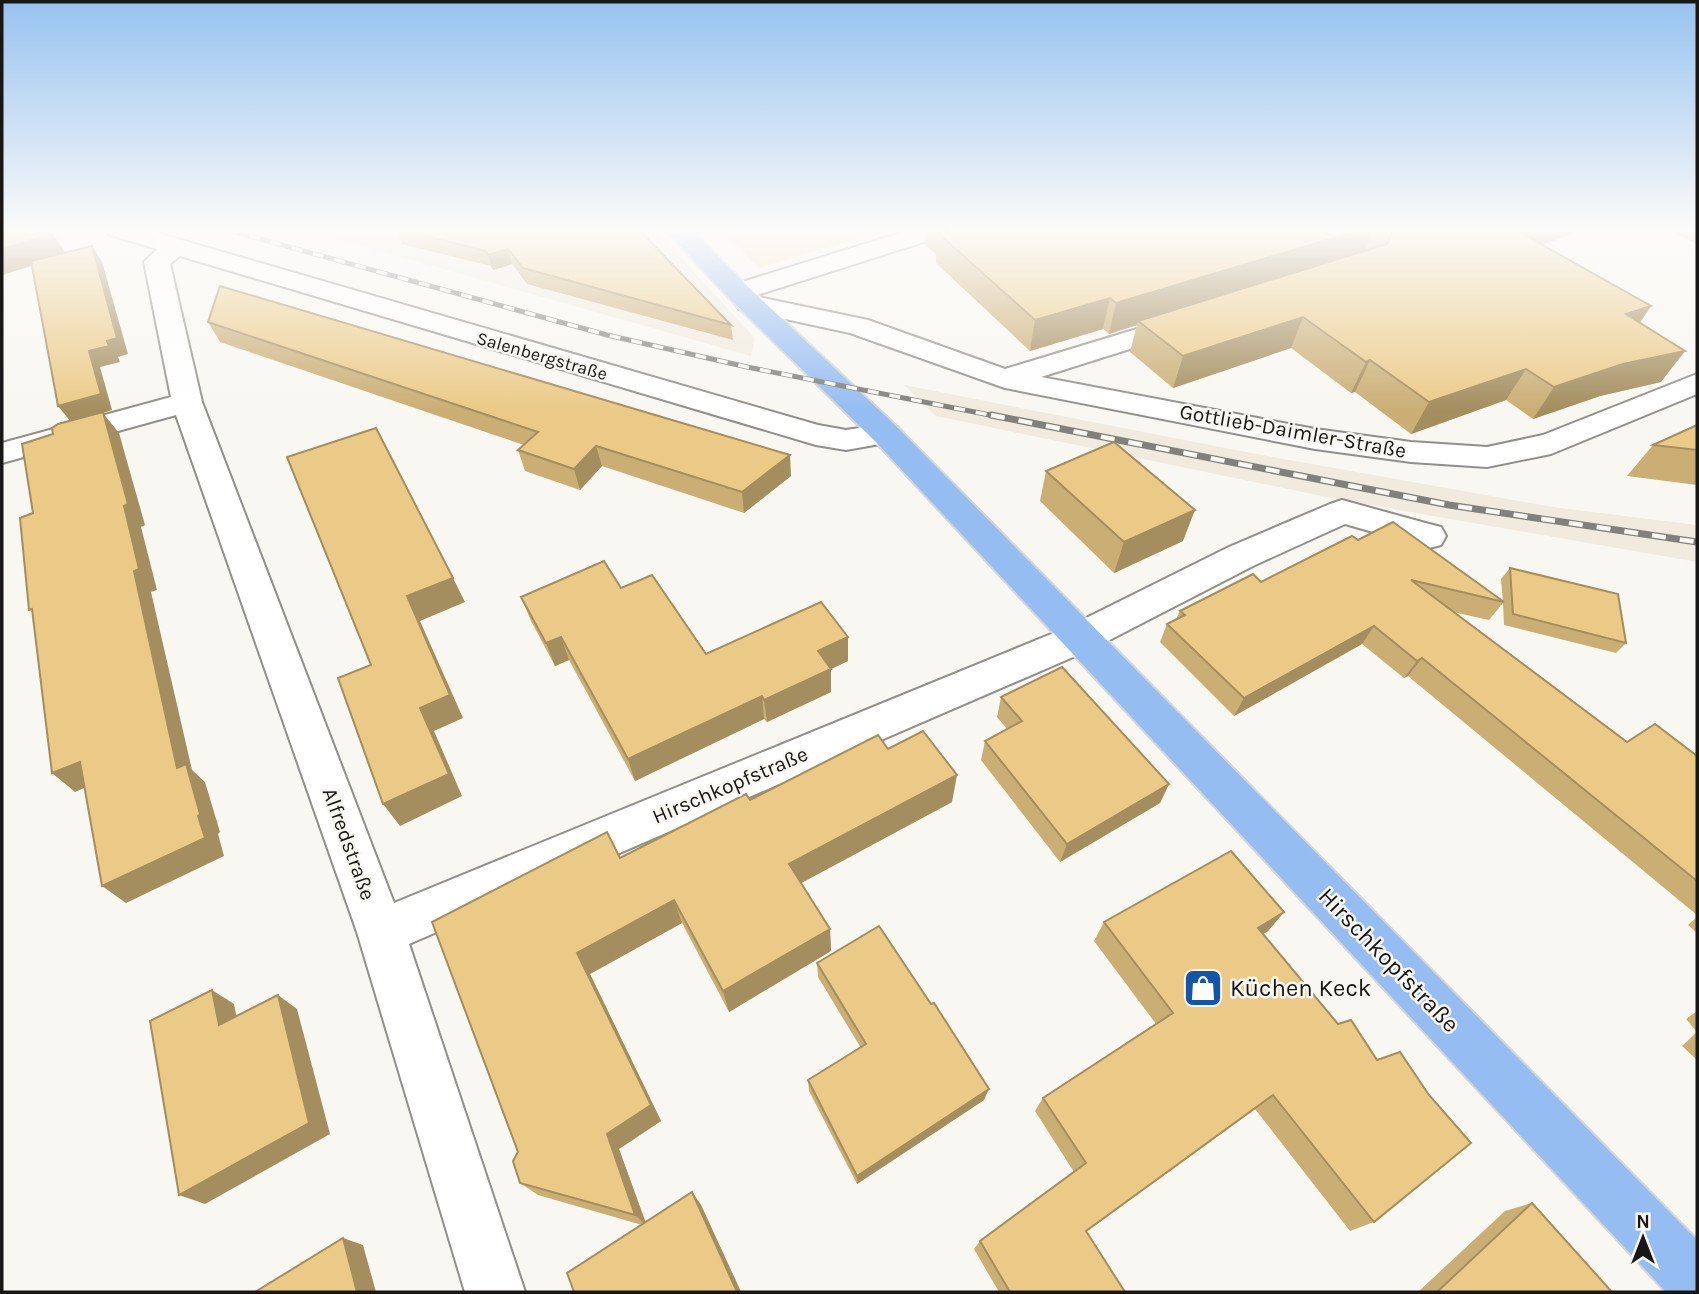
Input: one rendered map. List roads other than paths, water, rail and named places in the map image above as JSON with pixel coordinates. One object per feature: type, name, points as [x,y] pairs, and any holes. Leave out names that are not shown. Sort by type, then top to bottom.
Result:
[{"type":"main road","name":"Hirschkopfstraße","points":[[736,290],[886,434],[1697,1282]]},
{"type":"street","name":"Alfredstraße","points":[[163,290],[187,402],[381,932],[495,1292]]},
{"type":"street","name":"Salenbergstraße","points":[[320,290],[816,435],[846,440],[886,434]]},
{"type":"street","points":[[743,298],[765,290]]},
{"type":"street","name":"Gottlieb-Daimler-Straße","points":[[743,298],[858,326],[1004,379],[1315,439],[1411,452],[1487,457],[1551,444],[1697,383]]},
{"type":"street","points":[[1004,379],[1203,316]]},
{"type":"street","points":[[2,453],[187,402]]},
{"type":"street","name":"Hirschkopfstraße","points":[[381,932],[1080,638],[1242,556],[1342,512],[1429,536]]},
{"type":"railway","points":[[446,290],[607,335],[747,367],[1000,417]]},
{"type":"railway","points":[[991,415],[1449,505],[1697,542]]},
{"type":"place","name":"Küchen Keck","points":[[1203,988]]}]
